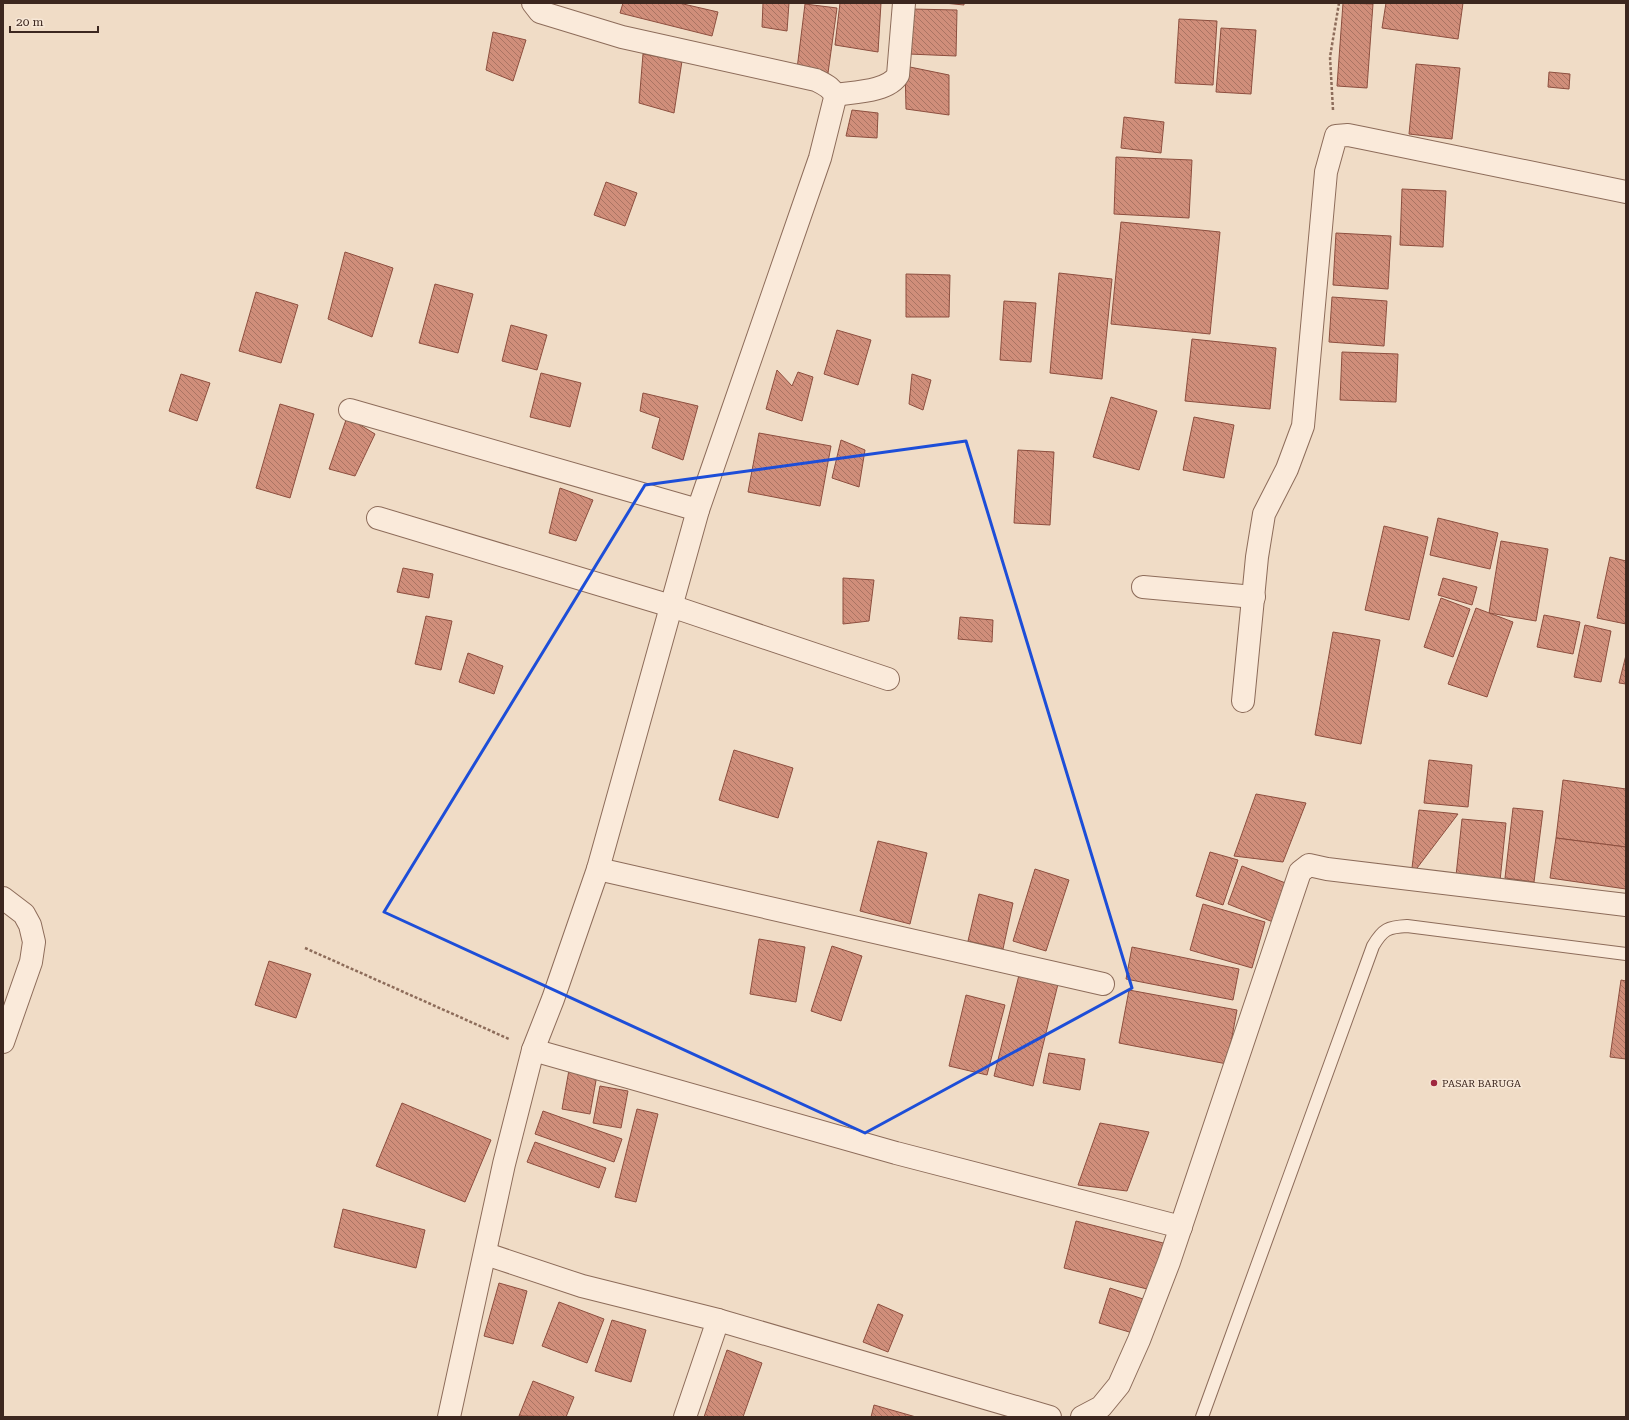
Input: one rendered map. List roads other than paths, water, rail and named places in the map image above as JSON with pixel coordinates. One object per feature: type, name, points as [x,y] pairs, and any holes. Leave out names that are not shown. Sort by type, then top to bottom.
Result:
[{"type":"street","points":[[449,1417],[486,1254],[504,1164],[533,1050],[553,999],[598,869],[698,510],[820,158],[835,95],[831,89],[816,80],[622,37],[540,12],[533,3]]},
{"type":"street","points":[[835,95],[869,90],[891,84],[895,80],[898,75],[904,3]]},
{"type":"street","points":[[1243,701],[1257,557],[1264,514],[1287,469],[1303,426],[1326,172],[1336,136],[1348,135],[1364,138],[1626,192]]},
{"type":"street","points":[[350,410],[698,510]]},
{"type":"street","points":[[378,518],[671,606],[888,679]]},
{"type":"street","points":[[1143,587],[1254,597]]},
{"type":"street","points":[[1082,1417],[1101,1407],[1119,1385],[1139,1340],[1169,1262],[1300,872],[1309,865],[1342,871],[1626,905]]},
{"type":"street","points":[[598,869],[1103,984]]},
{"type":"street","points":[[3,898],[24,914],[30,925],[34,942],[31,962],[3,1042]]},
{"type":"street","points":[[533,1050],[896,1153],[1181,1227]]},
{"type":"street","points":[[486,1254],[582,1286],[718,1320],[1050,1417]]},
{"type":"street","points":[[685,1417],[718,1320]]},
{"type":"lane","points":[[1202,1417],[1373,946],[1380,934],[1392,926],[1407,926],[1626,954]]},
{"type":"place","name":"PASAR BARUGA","points":[[1434,1083]]}]
